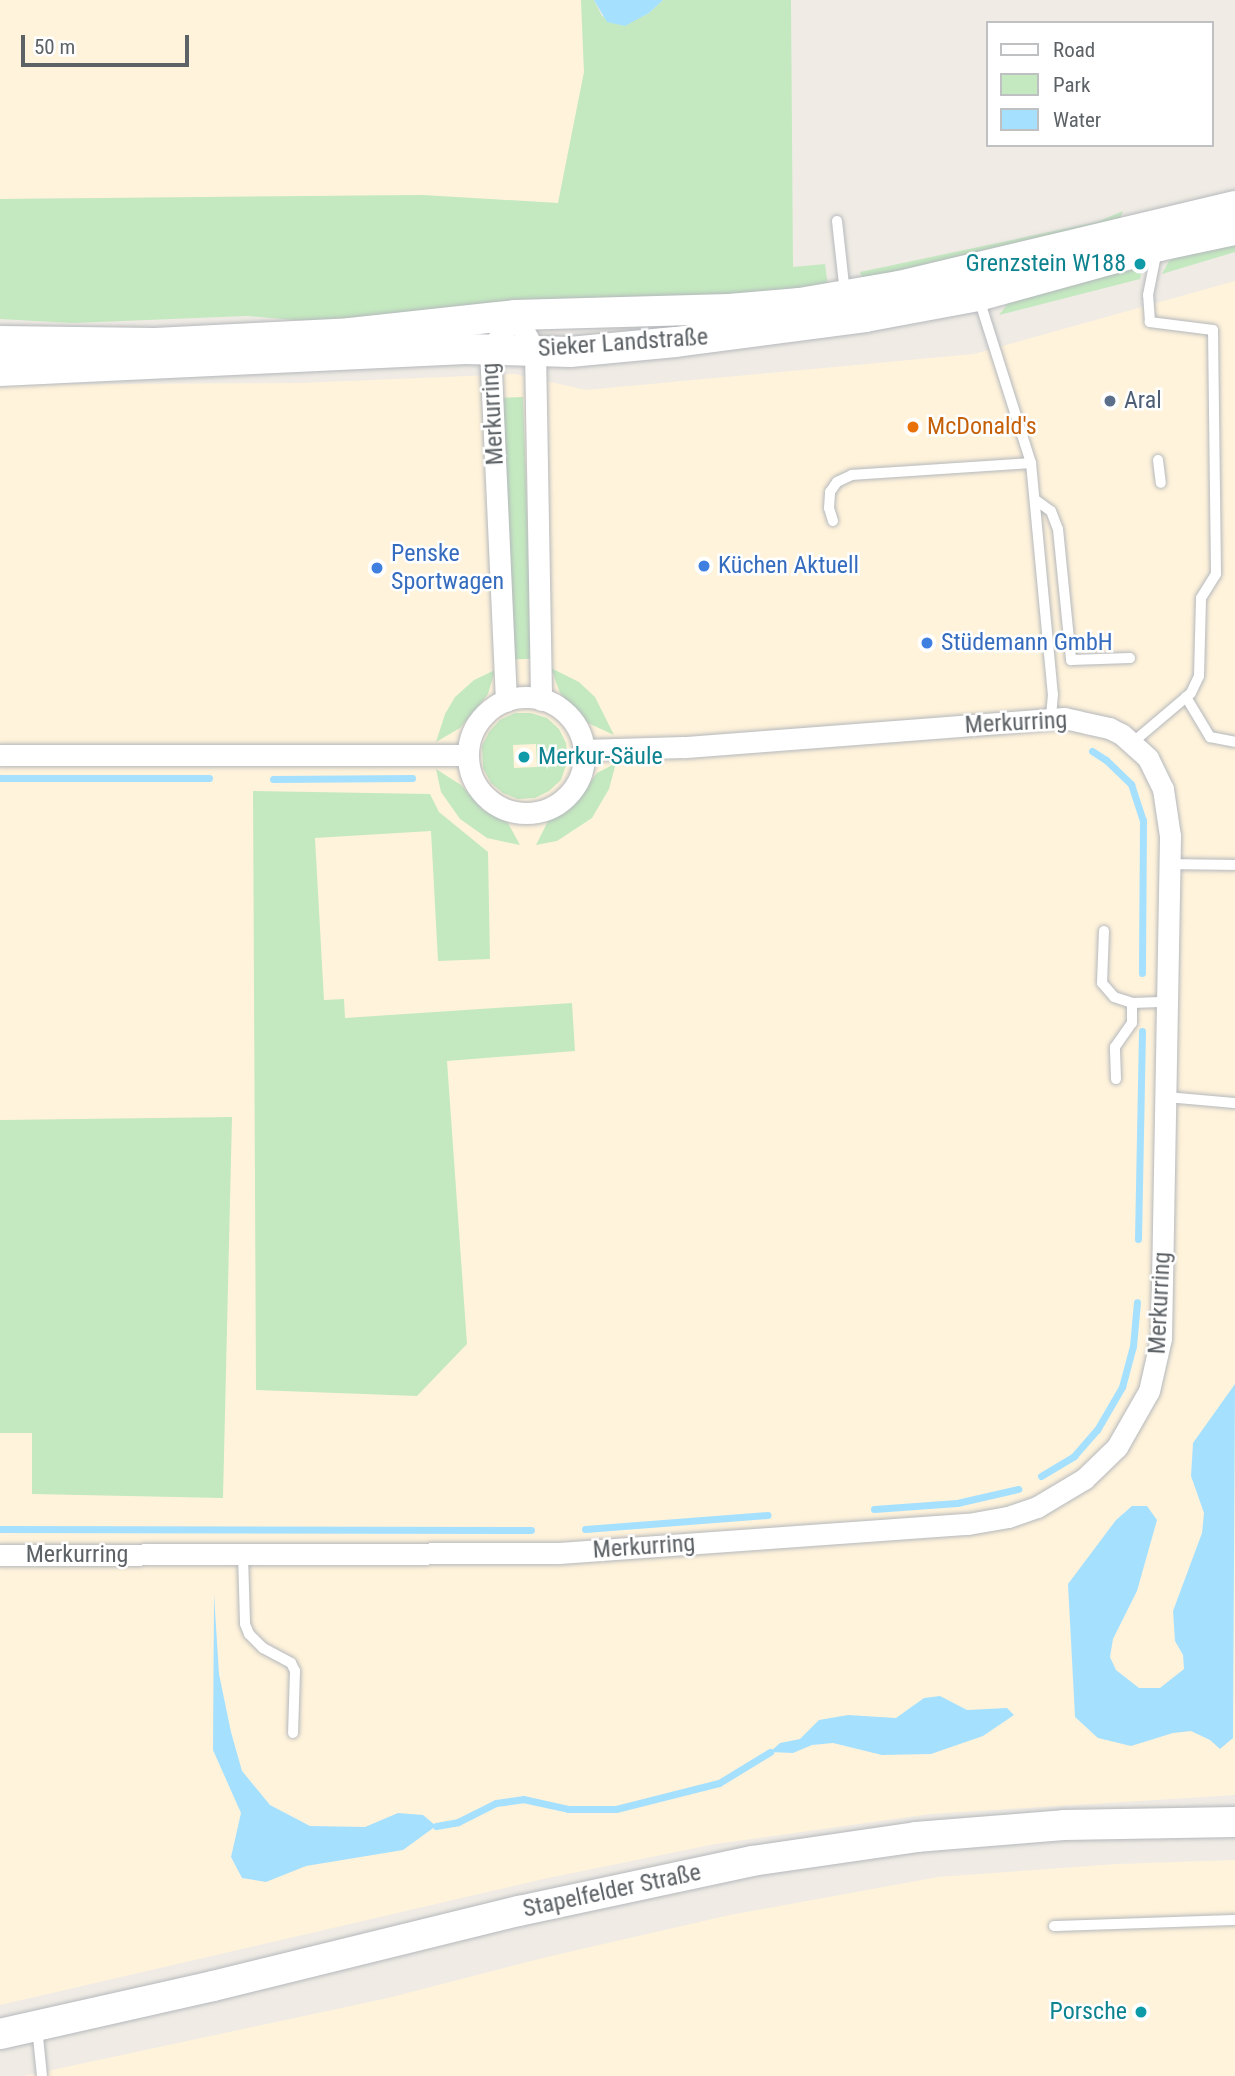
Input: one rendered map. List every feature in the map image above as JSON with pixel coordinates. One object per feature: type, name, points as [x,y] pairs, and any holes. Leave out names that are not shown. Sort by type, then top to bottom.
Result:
[{"type":"main road","name":"Sieker Landstraße","points":[[0,371],[491,350],[570,352],[677,342],[865,317],[975,281],[1235,206]]},
{"type":"main road","name":"Sieker Landstraße","points":[[0,341],[98,345],[169,342],[350,333],[515,315],[752,308],[975,281],[1235,230]]},
{"type":"main road","name":"Stapelfelder Straße","points":[[0,2034],[533,1908],[752,1861],[916,1837],[1028,1828],[1235,1822]]},
{"type":"street","name":"Merkurring","points":[[506,701],[491,350],[515,315],[535,351],[541,700]]},
{"type":"street","points":[[521,698],[541,700],[568,716],[578,732],[583,750],[580,775],[569,793],[548,809],[527,813],[506,810],[487,798],[472,776],[468,755],[471,737],[480,720],[506,701],[521,698]]},
{"type":"street","name":"Merkurring","points":[[0,1555],[559,1553],[956,1525],[1008,1517],[1037,1507],[1084,1479],[1116,1447],[1141,1408],[1154,1373],[1161,1338],[1169,826],[1163,789],[1155,769],[1121,734],[1094,723],[1051,718],[683,747],[583,750]]},
{"type":"street","points":[[0,755],[468,755]]},
{"type":"lane","points":[[836,221],[845,297]]},
{"type":"lane","points":[[1132,743],[1186,697],[1199,676],[1201,598],[1216,574],[1213,330],[1150,322],[1149,282],[1159,246]]},
{"type":"lane","points":[[975,281],[1007,377],[1031,463],[1037,501],[1053,694],[1051,718]]},
{"type":"lane","points":[[1158,460],[1161,483]]},
{"type":"lane","points":[[833,521],[829,508],[830,492],[837,481],[852,475],[1031,463]]},
{"type":"lane","points":[[1037,501],[1051,511],[1058,529],[1071,660],[1130,658]]},
{"type":"lane","points":[[1186,697],[1210,737],[1235,742]]},
{"type":"lane","points":[[1169,864],[1235,865]]},
{"type":"lane","points":[[1104,931],[1102,983],[1114,997],[1132,1003],[1167,1002]]},
{"type":"lane","points":[[1116,1079],[1115,1047],[1132,1023],[1132,1003]]},
{"type":"lane","points":[[1166,1097],[1235,1103]]},
{"type":"lane","points":[[243,1555],[245,1624],[249,1634],[263,1648],[292,1663],[295,1671],[293,1733]]},
{"type":"lane","points":[[1054,1926],[1235,1920]]},
{"type":"lane","points":[[37,2027],[42,2076]]},
{"type":"shaded area","points":[[0,0],[581,0],[584,72],[558,203],[422,195],[0,199]]},
{"type":"shaded area","points":[[1235,281],[1235,1795],[930,1814],[715,1844],[548,1878],[0,2005],[0,384],[301,383],[515,374],[586,390],[974,354]]},
{"type":"shaded area","points":[[1235,1860],[1235,2076],[24,2076],[388,1998],[547,1957],[730,1915],[938,1877],[1117,1864]]},
{"type":"green space","points":[[581,0],[594,0],[602,16],[624,26],[649,13],[663,0],[791,0],[793,267],[825,264],[828,287],[733,297],[362,320],[306,321],[247,316],[72,323],[0,319],[0,199],[422,195],[558,203],[584,72]]},
{"type":"green space","points":[[1123,211],[1119,221],[864,283],[860,272],[1097,222]]},
{"type":"green space","points":[[1235,241],[1235,252],[1162,274],[1169,261],[1178,255]]},
{"type":"green space","points":[[1145,260],[1140,279],[999,315],[1009,302]]},
{"type":"green space","points":[[523,397],[532,659],[511,660],[502,398]]},
{"type":"green space","points":[[551,668],[579,682],[595,697],[614,735],[588,723],[575,710],[560,693]]},
{"type":"green space","points":[[495,670],[488,694],[478,707],[460,728],[436,742],[445,714],[455,697],[474,680]]},
{"type":"green space","points":[[515,713],[531,713],[547,718],[559,729],[566,743],[568,759],[561,780],[549,791],[535,798],[518,799],[503,793],[491,783],[483,768],[482,746],[489,732],[500,720]],"holes":[[[536,744],[537,767],[514,768],[513,745]]]},
{"type":"green space","points":[[616,763],[609,789],[592,818],[557,841],[536,845],[548,821],[574,804],[597,773]]},
{"type":"green space","points":[[436,769],[461,785],[483,810],[508,823],[520,845],[487,838],[460,819],[441,792]]},
{"type":"green space","points":[[253,791],[430,794],[439,812],[488,852],[490,959],[438,961],[431,831],[315,838],[324,1000],[344,999],[345,1018],[572,1003],[575,1051],[447,1061],[467,1344],[417,1396],[256,1390]]},
{"type":"green space","points":[[232,1117],[223,1498],[32,1494],[32,1433],[0,1433],[0,1120]]},
{"type":"water","points":[[594,0],[663,0],[649,13],[625,26],[607,22]]},
{"type":"water","points":[[1235,1384],[1233,1738],[1220,1749],[1210,1740],[1191,1731],[1173,1733],[1131,1746],[1098,1738],[1075,1717],[1068,1584],[1116,1520],[1132,1506],[1147,1506],[1157,1520],[1137,1591],[1113,1639],[1110,1657],[1116,1670],[1139,1688],[1160,1688],[1184,1669],[1183,1655],[1175,1641],[1173,1611],[1202,1533],[1204,1513],[1191,1476],[1193,1443]]},
{"type":"water","points":[[214,1594],[219,1674],[231,1732],[242,1771],[270,1805],[310,1826],[365,1827],[398,1813],[423,1815],[436,1826],[403,1850],[306,1866],[266,1882],[242,1878],[231,1857],[241,1813],[213,1750]]},
{"type":"water","points":[[940,1696],[967,1710],[1007,1708],[1014,1715],[983,1736],[931,1754],[882,1755],[833,1743],[812,1745],[793,1753],[770,1752],[780,1743],[800,1739],[819,1720],[848,1715],[896,1718],[924,1698]]},
{"type":"waterway","points":[[1092,751],[1106,760],[1131,784],[1143,820],[1142,973]]},
{"type":"waterway","points":[[0,778],[209,778]]},
{"type":"waterway","points":[[273,779],[412,778]]},
{"type":"waterway","points":[[1138,1239],[1142,1031]]},
{"type":"waterway","points":[[1041,1476],[1074,1456],[1097,1430],[1122,1387],[1133,1346],[1137,1302]]},
{"type":"waterway","points":[[874,1509],[957,1503],[1018,1489]]},
{"type":"waterway","points":[[585,1529],[767,1515]]},
{"type":"waterway","points":[[0,1529],[531,1530]]},
{"type":"waterway","points":[[436,1826],[458,1822],[496,1803],[523,1799],[568,1809],[616,1809],[719,1783],[770,1752]]},
{"type":"place","name":"Grenzstein W188","points":[[1140,264]]},
{"type":"place","name":"Aral","points":[[1110,401]]},
{"type":"place","name":"McDonald's","points":[[913,427]]},
{"type":"place","name":"Küchen Aktuell","points":[[704,566]]},
{"type":"place","name":"Penske Sportwagen","points":[[377,568]]},
{"type":"place","name":"Stüdemann GmbH","points":[[927,643]]},
{"type":"place","name":"Merkur-Säule","points":[[524,757]]},
{"type":"place","name":"Porsche","points":[[1141,2012]]}]
